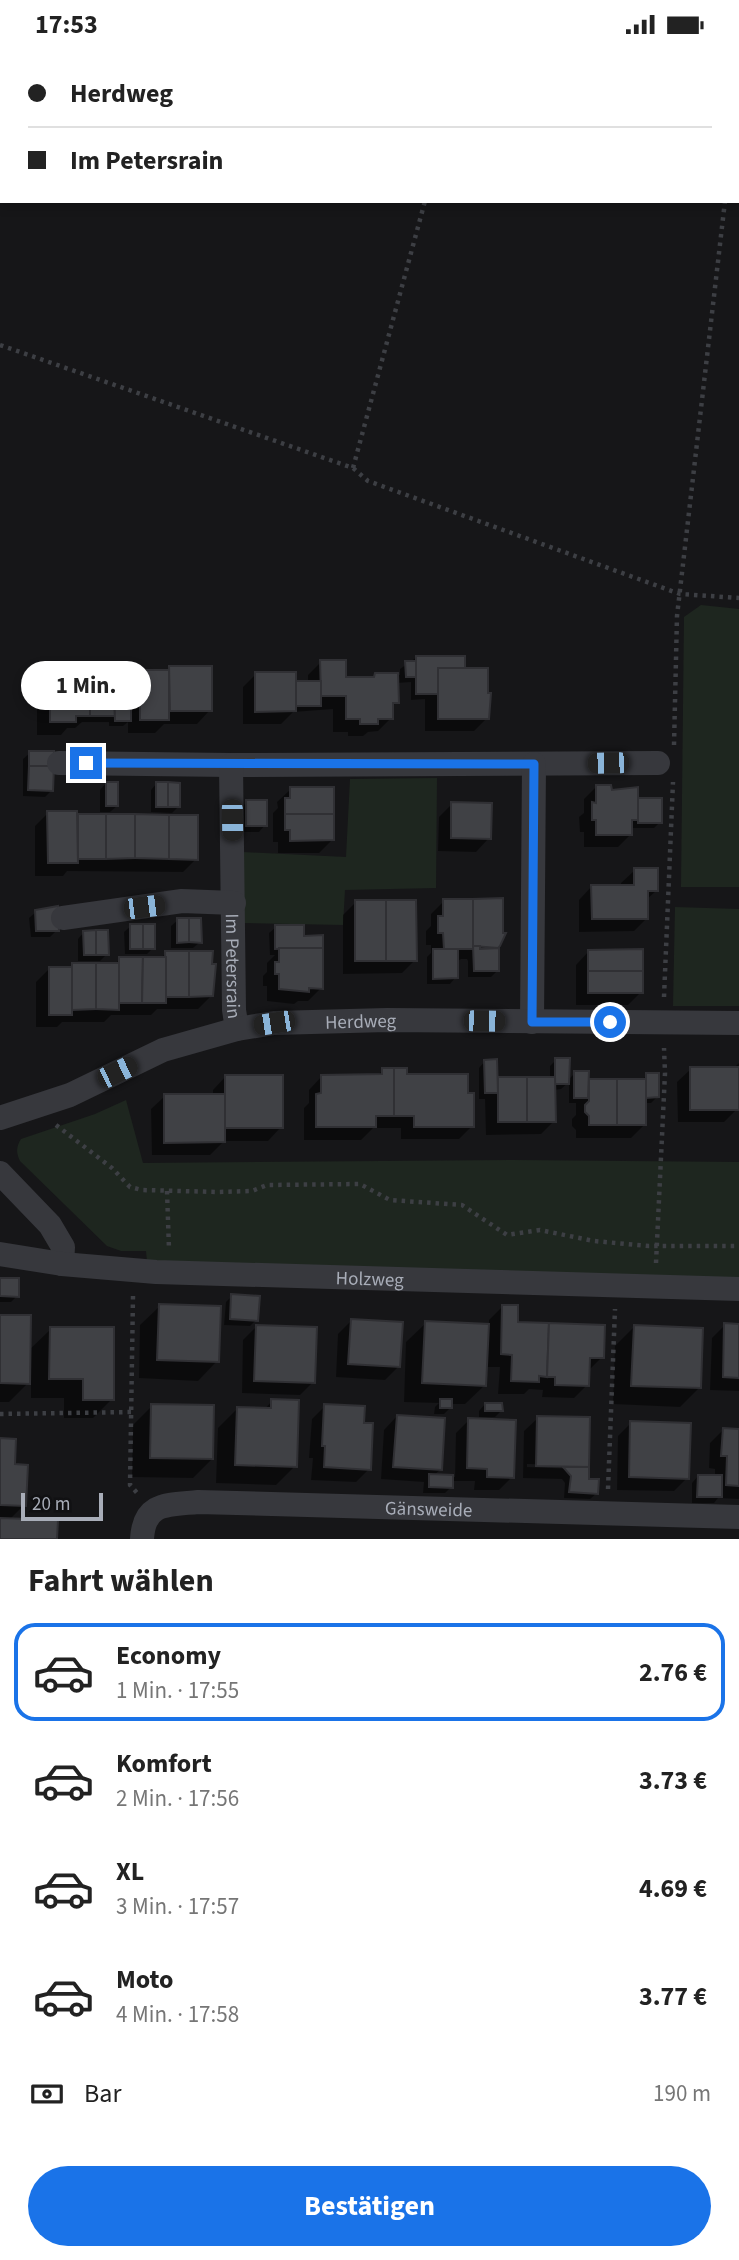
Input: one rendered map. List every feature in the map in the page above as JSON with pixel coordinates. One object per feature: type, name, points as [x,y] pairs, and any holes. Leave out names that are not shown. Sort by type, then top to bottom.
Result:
[{"type":"street","points":[[59,763],[668,763]]},
{"type":"street","points":[[532,1022],[534,764]]},
{"type":"street","name":"Im Petersrain","points":[[232,765],[234,1010],[237,1029]]},
{"type":"street","name":"Im Petersrain","points":[[64,918],[182,901],[234,903]]},
{"type":"street","name":"Herdweg","points":[[0,1118],[70,1095],[163,1049],[237,1029],[274,1023],[387,1020],[739,1023]]},
{"type":"street","points":[[0,1173],[50,1225],[62,1247],[62,1264]]},
{"type":"street","name":"Holzweg","points":[[0,1254],[62,1264],[133,1270],[739,1289]]},
{"type":"street","name":"Gänsweide","points":[[152,1512],[170,1504],[198,1502],[739,1517]]},
{"type":"street","points":[[142,1539],[143,1522],[152,1512]]},
{"type":"path","points":[[353,468],[424,203]]},
{"type":"path","points":[[653,1288],[666,1073],[663,1023],[668,763],[680,594],[725,203]]},
{"type":"path","points":[[0,345],[353,468],[368,481],[680,594],[739,598]]},
{"type":"path","points":[[33,1107],[112,1168],[131,1187],[142,1190],[252,1191],[267,1185],[360,1184],[390,1200],[462,1205],[507,1235],[540,1230],[594,1241],[657,1247],[739,1245]]},
{"type":"path","points":[[167,1191],[169,1217]]},
{"type":"path","points":[[133,1270],[130,1485],[152,1512]]},
{"type":"path","points":[[607,1513],[616,1287]]},
{"type":"path","points":[[0,1414],[131,1412]]},
{"type":"shaded area","points":[[701,605],[739,609],[739,887],[681,887],[684,617]]},
{"type":"shaded area","points":[[437,778],[436,888],[345,890],[343,925],[242,923],[243,852],[346,857],[350,779]]},
{"type":"shaded area","points":[[675,907],[739,909],[739,1006],[673,1006]]},
{"type":"shaded area","points":[[126,1100],[143,1163],[515,1160],[739,1162],[739,1289],[148,1272],[146,1251],[121,1251],[107,1246],[20,1161],[17,1153],[21,1139],[95,1114]]},
{"type":"building","points":[[416,656],[465,656],[465,668],[438,668],[438,694],[416,694]]},
{"type":"building","points":[[320,660],[346,660],[346,677],[374,677],[375,673],[398,673],[399,703],[393,703],[393,719],[378,719],[378,724],[360,724],[360,719],[346,719],[346,696],[321,696]]},
{"type":"building","points":[[405,661],[416,661],[416,677],[406,677]]},
{"type":"building","points":[[169,666],[212,666],[212,711],[170,711]]},
{"type":"building","points":[[438,668],[488,668],[488,693],[491,693],[489,719],[438,719]]},
{"type":"building","points":[[141,670],[169,670],[169,720],[140,720],[136,682],[141,682]]},
{"type":"building","points":[[255,672],[296,672],[296,711],[255,712]]},
{"type":"building","points":[[66,678],[90,678],[90,716],[76,716],[76,722],[50,722],[50,682],[66,682]]},
{"type":"building","points":[[296,681],[321,681],[321,706],[296,706]]},
{"type":"building","points":[[90,682],[114,682],[115,716],[90,716]]},
{"type":"building","points":[[114,685],[131,685],[131,721],[115,721]]},
{"type":"building","points":[[29,751],[54,751],[54,766],[29,766]]},
{"type":"building","points":[[29,766],[54,766],[53,791],[28,790]]},
{"type":"building","points":[[106,782],[118,782],[118,806],[106,806]]},
{"type":"building","points":[[156,782],[168,782],[168,807],[156,807]]},
{"type":"building","points":[[168,782],[180,783],[180,807],[168,807]]},
{"type":"building","points":[[596,785],[611,785],[612,790],[638,787],[638,820],[632,820],[632,835],[596,835],[596,820],[592,820],[592,802],[596,803]]},
{"type":"building","points":[[290,787],[334,787],[334,814],[285,814],[285,798],[290,798]]},
{"type":"building","points":[[638,798],[662,798],[662,823],[638,823]]},
{"type":"building","points":[[246,800],[267,800],[267,826],[246,826]]},
{"type":"building","points":[[451,802],[492,803],[491,839],[451,838]]},
{"type":"building","points":[[47,811],[77,811],[78,863],[48,863]]},
{"type":"building","points":[[78,814],[106,814],[106,859],[78,859]]},
{"type":"building","points":[[106,814],[135,814],[135,858],[106,859]]},
{"type":"building","points":[[135,814],[169,815],[169,859],[135,858]]},
{"type":"building","points":[[285,814],[334,814],[334,840],[290,841],[290,830],[285,830]]},
{"type":"building","points":[[169,815],[198,815],[198,860],[169,859]]},
{"type":"building","points":[[634,868],[658,868],[658,891],[648,891],[648,919],[592,919],[591,885],[634,885]]},
{"type":"building","points":[[503,898],[503,933],[506,933],[500,946],[473,946],[473,899]]},
{"type":"building","points":[[443,899],[473,899],[473,949],[444,949],[443,933],[438,933],[438,916],[443,916]]},
{"type":"building","points":[[355,900],[386,900],[386,961],[355,961]]},
{"type":"building","points":[[386,900],[416,900],[417,961],[386,961]]},
{"type":"building","points":[[58,906],[59,931],[36,931],[35,910]]},
{"type":"building","points":[[177,918],[189,918],[189,942],[177,943]]},
{"type":"building","points":[[189,918],[201,918],[202,943],[189,942]]},
{"type":"building","points":[[130,924],[143,924],[143,949],[130,949]]},
{"type":"building","points":[[143,924],[155,924],[155,949],[143,949]]},
{"type":"building","points":[[275,925],[304,925],[304,936],[323,935],[323,948],[275,949]]},
{"type":"building","points":[[96,930],[96,955],[84,955],[83,931]]},
{"type":"building","points":[[96,930],[108,930],[109,955],[96,955]]},
{"type":"building","points":[[473,946],[480,946],[480,949],[499,948],[499,971],[474,971]]},
{"type":"building","points":[[279,948],[323,948],[323,989],[309,988],[309,992],[279,989],[279,974],[275,974],[275,962],[279,962]]},
{"type":"building","points":[[433,949],[458,949],[458,978],[433,979]]},
{"type":"building","points":[[643,949],[643,971],[588,971],[588,950]]},
{"type":"building","points":[[165,951],[189,951],[189,997],[166,997]]},
{"type":"building","points":[[189,951],[213,951],[212,964],[216,964],[213,996],[189,997]]},
{"type":"building","points":[[119,957],[143,957],[142,1003],[119,1003]]},
{"type":"building","points":[[143,957],[166,957],[166,1003],[142,1003]]},
{"type":"building","points":[[72,963],[96,963],[96,1009],[72,1010]]},
{"type":"building","points":[[96,963],[119,963],[119,1010],[96,1009]]},
{"type":"building","points":[[49,967],[72,967],[72,1015],[49,1015]]},
{"type":"building","points":[[588,971],[643,971],[643,993],[588,993]]},
{"type":"building","points":[[555,1058],[570,1058],[569,1084],[555,1084]]},
{"type":"building","points":[[497,1059],[498,1093],[485,1093],[484,1060]]},
{"type":"building","points":[[690,1067],[739,1067],[739,1110],[690,1110]]},
{"type":"building","points":[[382,1068],[394,1068],[394,1116],[376,1116],[376,1127],[316,1127],[316,1094],[321,1093],[321,1075],[382,1074]]},
{"type":"building","points":[[394,1068],[407,1068],[407,1074],[468,1074],[468,1093],[474,1093],[474,1127],[414,1127],[414,1116],[394,1116]]},
{"type":"building","points":[[574,1071],[589,1071],[588,1098],[574,1098]]},
{"type":"building","points":[[646,1073],[659,1073],[659,1097],[646,1098]]},
{"type":"building","points":[[225,1075],[283,1075],[283,1128],[225,1128]]},
{"type":"building","points":[[498,1077],[527,1077],[527,1122],[498,1122]]},
{"type":"building","points":[[527,1077],[555,1077],[556,1122],[527,1122]]},
{"type":"building","points":[[589,1079],[617,1079],[617,1125],[589,1125],[585,1105],[589,1101]]},
{"type":"building","points":[[617,1079],[646,1079],[646,1125],[617,1125]]},
{"type":"building","points":[[164,1094],[225,1094],[225,1142],[164,1143]]},
{"type":"building","points":[[0,1278],[19,1278],[19,1297],[0,1296]]},
{"type":"building","points":[[231,1294],[260,1296],[258,1321],[230,1319]]},
{"type":"building","points":[[159,1304],[221,1306],[219,1362],[157,1360]]},
{"type":"building","points":[[502,1305],[518,1305],[518,1322],[549,1323],[547,1377],[539,1376],[539,1382],[511,1381],[512,1355],[501,1354]]},
{"type":"building","points":[[0,1315],[31,1315],[30,1384],[0,1383]]},
{"type":"building","points":[[351,1319],[403,1322],[400,1367],[348,1364]]},
{"type":"building","points":[[425,1321],[489,1324],[486,1386],[422,1383]]},
{"type":"building","points":[[549,1323],[605,1325],[604,1358],[590,1358],[589,1386],[555,1385],[555,1377],[547,1377]]},
{"type":"building","points":[[724,1323],[739,1324],[739,1378],[723,1377]]},
{"type":"building","points":[[256,1325],[317,1327],[315,1383],[254,1381]]},
{"type":"building","points":[[634,1325],[703,1328],[701,1388],[631,1386]]},
{"type":"building","points":[[50,1327],[114,1327],[114,1400],[83,1400],[83,1379],[49,1379]]},
{"type":"building","points":[[271,1399],[299,1400],[297,1467],[235,1465],[237,1407],[271,1408]]},
{"type":"building","points":[[440,1399],[452,1399],[452,1408],[440,1408]]},
{"type":"building","points":[[485,1403],[502,1403],[503,1411],[485,1411]]},
{"type":"building","points":[[151,1404],[214,1405],[213,1459],[150,1458]]},
{"type":"building","points":[[324,1404],[365,1406],[364,1423],[373,1423],[371,1470],[324,1467]]},
{"type":"building","points":[[397,1415],[445,1418],[442,1470],[393,1467]]},
{"type":"building","points":[[537,1416],[590,1417],[589,1467],[536,1466]]},
{"type":"building","points":[[468,1418],[516,1420],[514,1478],[487,1477],[487,1469],[467,1468]]},
{"type":"building","points":[[630,1421],[691,1423],[689,1479],[629,1477]]},
{"type":"building","points":[[723,1428],[739,1429],[739,1486],[726,1485],[727,1456],[721,1456]]},
{"type":"building","points":[[0,1438],[16,1439],[15,1464],[28,1465],[26,1506],[0,1505]]},
{"type":"building","points":[[563,1467],[589,1467],[589,1479],[599,1479],[598,1494],[569,1492],[571,1476]]},
{"type":"building","points":[[429,1474],[453,1475],[453,1488],[429,1487]]},
{"type":"building","points":[[698,1475],[722,1475],[722,1497],[697,1497]]},
{"type":"building","points":[[0,1518],[58,1520],[57,1539],[0,1539]]},
{"type":"route","points":[[86,763],[534,764],[532,1022],[610,1022]]}]
